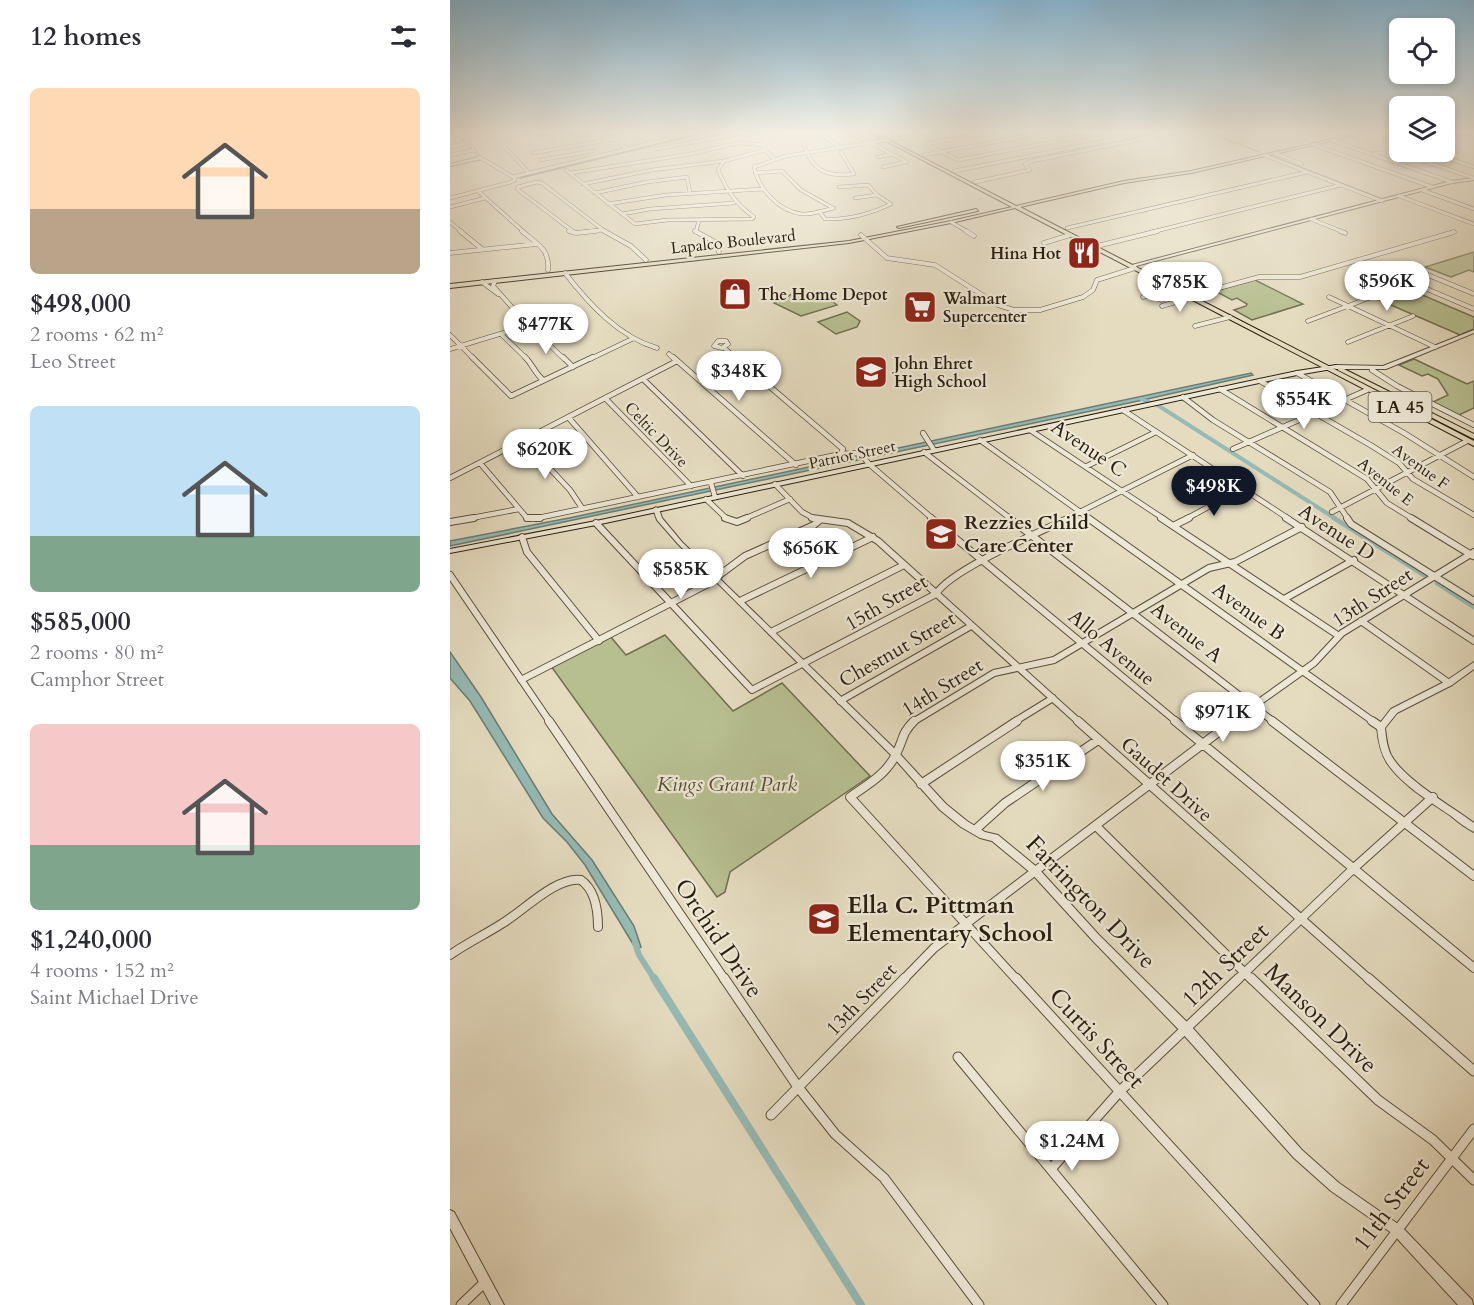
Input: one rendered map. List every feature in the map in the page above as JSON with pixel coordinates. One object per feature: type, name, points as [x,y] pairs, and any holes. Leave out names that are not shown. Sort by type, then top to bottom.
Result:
[{"type":"main road","name":"LA 45","points":[[988,193],[1336,367],[1472,441]]},
{"type":"main road","name":"LA 45","points":[[995,193],[1015,205]]},
{"type":"main road","name":"Lapalco Boulevard","points":[[567,276],[575,272],[714,254],[842,243],[1015,205],[1052,193]]},
{"type":"main road","points":[[1015,205],[1053,193]]},
{"type":"main road","points":[[1050,199],[1068,193]]},
{"type":"main road","name":"Lapalco Boulevard","points":[[1036,200],[1080,193]]},
{"type":"main road","name":"Lapalco Boulevard","points":[[771,249],[846,238],[864,238],[951,222],[1015,205]]},
{"type":"main road","points":[[951,222],[948,219],[950,217],[988,211]]},
{"type":"main road","points":[[960,220],[952,219],[970,213]]},
{"type":"main road","name":"LA 45","points":[[1050,222],[1067,228],[1076,236],[1096,246]]},
{"type":"main road","points":[[842,243],[849,240],[846,238]]},
{"type":"main road","name":"Lapalco Boulevard","points":[[450,283],[458,280],[548,270],[634,264],[647,260],[669,260]]},
{"type":"main road","points":[[548,270],[567,276],[565,270],[587,266]]},
{"type":"main road","name":"LA 45","points":[[1135,266],[1170,288],[1193,296],[1326,369],[1472,441]]},
{"type":"main road","points":[[450,283],[495,281],[556,274]]},
{"type":"main road","points":[[1307,368],[1311,366],[1310,360]]},
{"type":"main road","name":"Patriot Street","points":[[450,551],[596,523],[868,462],[1297,373],[1336,367]]},
{"type":"main road","name":"Patriot Street","points":[[1260,381],[1262,378],[1307,368],[1326,369]]},
{"type":"street","points":[[450,198],[470,193]]},
{"type":"street","points":[[480,193],[549,256],[548,270]]},
{"type":"street","points":[[522,193],[572,233],[603,230]]},
{"type":"street","points":[[554,193],[603,230],[622,238],[647,260]]},
{"type":"street","points":[[595,193],[637,224],[667,220],[752,219],[753,216],[734,203],[728,193]]},
{"type":"street","points":[[608,204],[646,196],[710,193]]},
{"type":"street","points":[[767,193],[773,200],[804,214],[834,208],[806,193]]},
{"type":"street","points":[[1067,228],[1217,193]]},
{"type":"street","points":[[1096,246],[1309,193]]},
{"type":"street","points":[[1361,193],[1382,201]]},
{"type":"street","points":[[864,238],[887,258],[935,265],[998,305],[1014,310],[1040,310],[1083,297],[1093,291],[1097,280],[1135,266],[1411,193]]},
{"type":"street","points":[[1430,193],[1474,209]]},
{"type":"street","points":[[819,211],[826,219],[851,216],[891,204],[877,195],[855,198]]},
{"type":"street","points":[[1399,196],[1474,224]]},
{"type":"street","points":[[450,207],[485,198]]},
{"type":"street","points":[[622,214],[661,207],[705,207],[734,203]]},
{"type":"street","points":[[1311,219],[1345,233]]},
{"type":"street","points":[[699,220],[695,232],[715,242],[714,254]]},
{"type":"street","points":[[450,222],[482,249]]},
{"type":"street","points":[[951,222],[974,236]]},
{"type":"street","points":[[1193,296],[1162,306],[1259,277],[1300,277],[1454,231]]},
{"type":"street","points":[[1045,244],[1076,236]]},
{"type":"street","points":[[450,253],[537,244]]},
{"type":"street","points":[[1416,270],[1474,294]]},
{"type":"street","points":[[567,276],[599,310],[632,339],[657,348]]},
{"type":"street","points":[[495,281],[492,284],[526,326]]},
{"type":"street","points":[[1408,281],[1474,309]]},
{"type":"street","points":[[482,282],[500,295]]},
{"type":"street","points":[[1143,297],[1152,294],[1170,288],[1178,294],[1161,300],[1152,294]]},
{"type":"street","points":[[1329,297],[1436,347]]},
{"type":"street","points":[[1308,321],[1369,298]]},
{"type":"street","points":[[1195,326],[1230,316]]},
{"type":"street","points":[[1348,342],[1413,316]]},
{"type":"street","points":[[450,349],[526,326],[531,327],[573,366]]},
{"type":"street","points":[[1336,367],[1372,370],[1384,368],[1474,331]]},
{"type":"street","points":[[501,334],[532,364],[532,371],[543,380]]},
{"type":"street","points":[[450,336],[511,396],[632,339]]},
{"type":"street","points":[[723,347],[834,440],[843,449],[842,454]]},
{"type":"street","points":[[669,354],[796,465]]},
{"type":"street","points":[[450,478],[677,361]]},
{"type":"street","points":[[1355,368],[1352,370],[1357,378]]},
{"type":"street","points":[[1372,370],[1397,386],[1474,425]]},
{"type":"street","points":[[1297,373],[1474,477]]},
{"type":"street","points":[[643,379],[743,476]]},
{"type":"street","name":"Avenue F","points":[[1260,381],[1372,446],[1399,463],[1429,489],[1474,515]]},
{"type":"street","name":"Avenue E","points":[[1220,389],[1361,475],[1387,503],[1473,554]]},
{"type":"street","points":[[1233,449],[1367,390]]},
{"type":"street","points":[[1182,397],[1213,420],[1330,492],[1351,524],[1474,601]]},
{"type":"street","name":"Celtic Drive","points":[[605,398],[691,486]]},
{"type":"street","name":"Avenue D","points":[[1123,410],[1474,641]]},
{"type":"street","points":[[568,417],[638,497]]},
{"type":"street","name":"Avenue C","points":[[1030,430],[1339,636]]},
{"type":"street","points":[[1087,466],[1156,432]]},
{"type":"street","points":[[923,433],[935,449],[936,458]]},
{"type":"street","points":[[523,440],[570,490],[582,508]]},
{"type":"street","name":"Avenue B","points":[[980,440],[1381,727]]},
{"type":"street","points":[[1332,512],[1472,441]]},
{"type":"street","name":"Avenue A","points":[[924,452],[936,458],[1474,876]]},
{"type":"street","name":"Patriot Street","points":[[519,509],[527,518],[711,484],[842,454],[864,455],[868,462]]},
{"type":"street","name":"15th Street","points":[[670,605],[752,690],[936,594],[942,584],[982,561],[1193,455]]},
{"type":"street","name":"Allo Avenue","points":[[868,462],[982,561],[1474,968]]},
{"type":"street","points":[[450,522],[519,509],[480,463]]},
{"type":"street","points":[[711,484],[714,496]]},
{"type":"street","name":"Gaudet Drive","points":[[775,484],[802,512],[820,520],[848,523],[873,537],[1098,740],[1474,1071]]},
{"type":"street","points":[[1174,525],[1243,488]]},
{"type":"street","points":[[706,499],[728,520],[737,522],[790,499]]},
{"type":"street","name":"Farrington Drive","points":[[656,509],[661,522],[802,665],[896,755],[950,813],[975,830],[995,838],[1035,871],[1096,938],[1186,1029],[1298,1154],[1335,1187],[1397,1230],[1467,1305]]},
{"type":"street","points":[[521,680],[670,605],[745,556],[814,525],[820,520]]},
{"type":"street","points":[[596,523],[670,605]]},
{"type":"street","name":"14th Street","points":[[850,797],[885,771],[896,755],[904,731],[916,719],[994,673],[1005,669],[1036,667],[1054,660],[1209,568],[1220,563],[1231,563],[1302,527]]},
{"type":"street","points":[[522,537],[537,565],[599,641]]},
{"type":"street","points":[[740,601],[873,537]]},
{"type":"street","name":"13th Street","points":[[771,1115],[900,981],[934,948],[965,923],[1202,743],[1302,672],[1323,655],[1339,636],[1404,594],[1473,554]]},
{"type":"street","points":[[1284,599],[1353,560]]},
{"type":"street","points":[[771,632],[904,565]]},
{"type":"street","name":"Orchid Drive","points":[[450,575],[798,1087],[835,1134],[884,1178],[979,1305]]},
{"type":"street","points":[[1361,621],[1449,683]]},
{"type":"street","name":"Chestnut Street","points":[[840,702],[971,626]]},
{"type":"street","points":[[1474,665],[1449,683],[1394,711],[1381,727],[1390,761],[1474,828]]},
{"type":"street","points":[[921,784],[1053,698]]},
{"type":"street","points":[[975,830],[1005,803],[1098,740]]},
{"type":"street","name":"Curtis Street","points":[[850,797],[1315,1305]]},
{"type":"street","name":"12th Street","points":[[1051,1168],[1120,1091],[1354,868],[1433,797]]},
{"type":"street","name":"Manson Drive","points":[[1095,826],[1170,901],[1384,1105],[1428,1136],[1474,1180]]},
{"type":"street","points":[[450,955],[472,939],[501,925],[554,888],[573,879],[581,880],[586,885],[596,904],[598,927]]},
{"type":"street","points":[[958,1057],[1163,1305]]},
{"type":"street","name":"11th Street","points":[[1341,1305],[1474,1129]]},
{"type":"street","points":[[450,1216],[498,1305]]},
{"type":"street","points":[[461,1305],[485,1281]]},
{"type":"green space","points":[[1474,252],[1474,272],[1469,270],[1451,277],[1425,267]]},
{"type":"green space","points":[[1385,279],[1474,317],[1474,329],[1460,335],[1354,289]]},
{"type":"green space","points":[[1255,280],[1303,304],[1252,320],[1234,310],[1247,304],[1237,298],[1232,300],[1215,291]]},
{"type":"green space","points":[[805,292],[824,295],[837,305],[801,316],[774,303],[792,294]]},
{"type":"green space","points":[[847,312],[860,321],[857,327],[836,334],[818,322]]},
{"type":"green space","points":[[1414,359],[1467,384],[1474,381],[1474,408],[1459,415],[1433,402],[1448,395],[1438,379],[1428,374],[1422,376],[1399,365]]},
{"type":"green space","name":"Kings Grant Park","points":[[665,635],[733,711],[782,683],[870,776],[730,872],[725,892],[717,897],[551,666],[610,636],[626,655]]},
{"type":"water","points":[[1251,373],[1253,375],[1143,400],[450,546],[450,541],[569,518]]},
{"type":"water","points":[[450,652],[481,697],[552,814],[592,860],[634,926],[641,947],[636,949],[585,865],[567,842],[543,818],[470,701],[450,678]]},
{"type":"waterway","points":[[1366,193],[1382,199]]},
{"type":"waterway","points":[[1141,399],[1159,406],[1336,519]]},
{"type":"waterway","points":[[1334,518],[1424,575]]},
{"type":"waterway","points":[[1437,583],[1474,607]]},
{"type":"waterway","points":[[635,943],[639,955],[655,980]]},
{"type":"waterway","points":[[654,978],[861,1305]]},
{"type":"place","name":"Hina Hot","points":[[1084,253]]},
{"type":"place","name":"The Home Depot","points":[[735,294]]},
{"type":"place","name":"Walmart Supercenter","points":[[920,307]]},
{"type":"place","name":"John Ehret High School","points":[[871,372]]},
{"type":"place","name":"Rezzies Child Care Center","points":[[941,534]]},
{"type":"place","name":"Ella C. Pittman Elementary School","points":[[824,919]]}]
